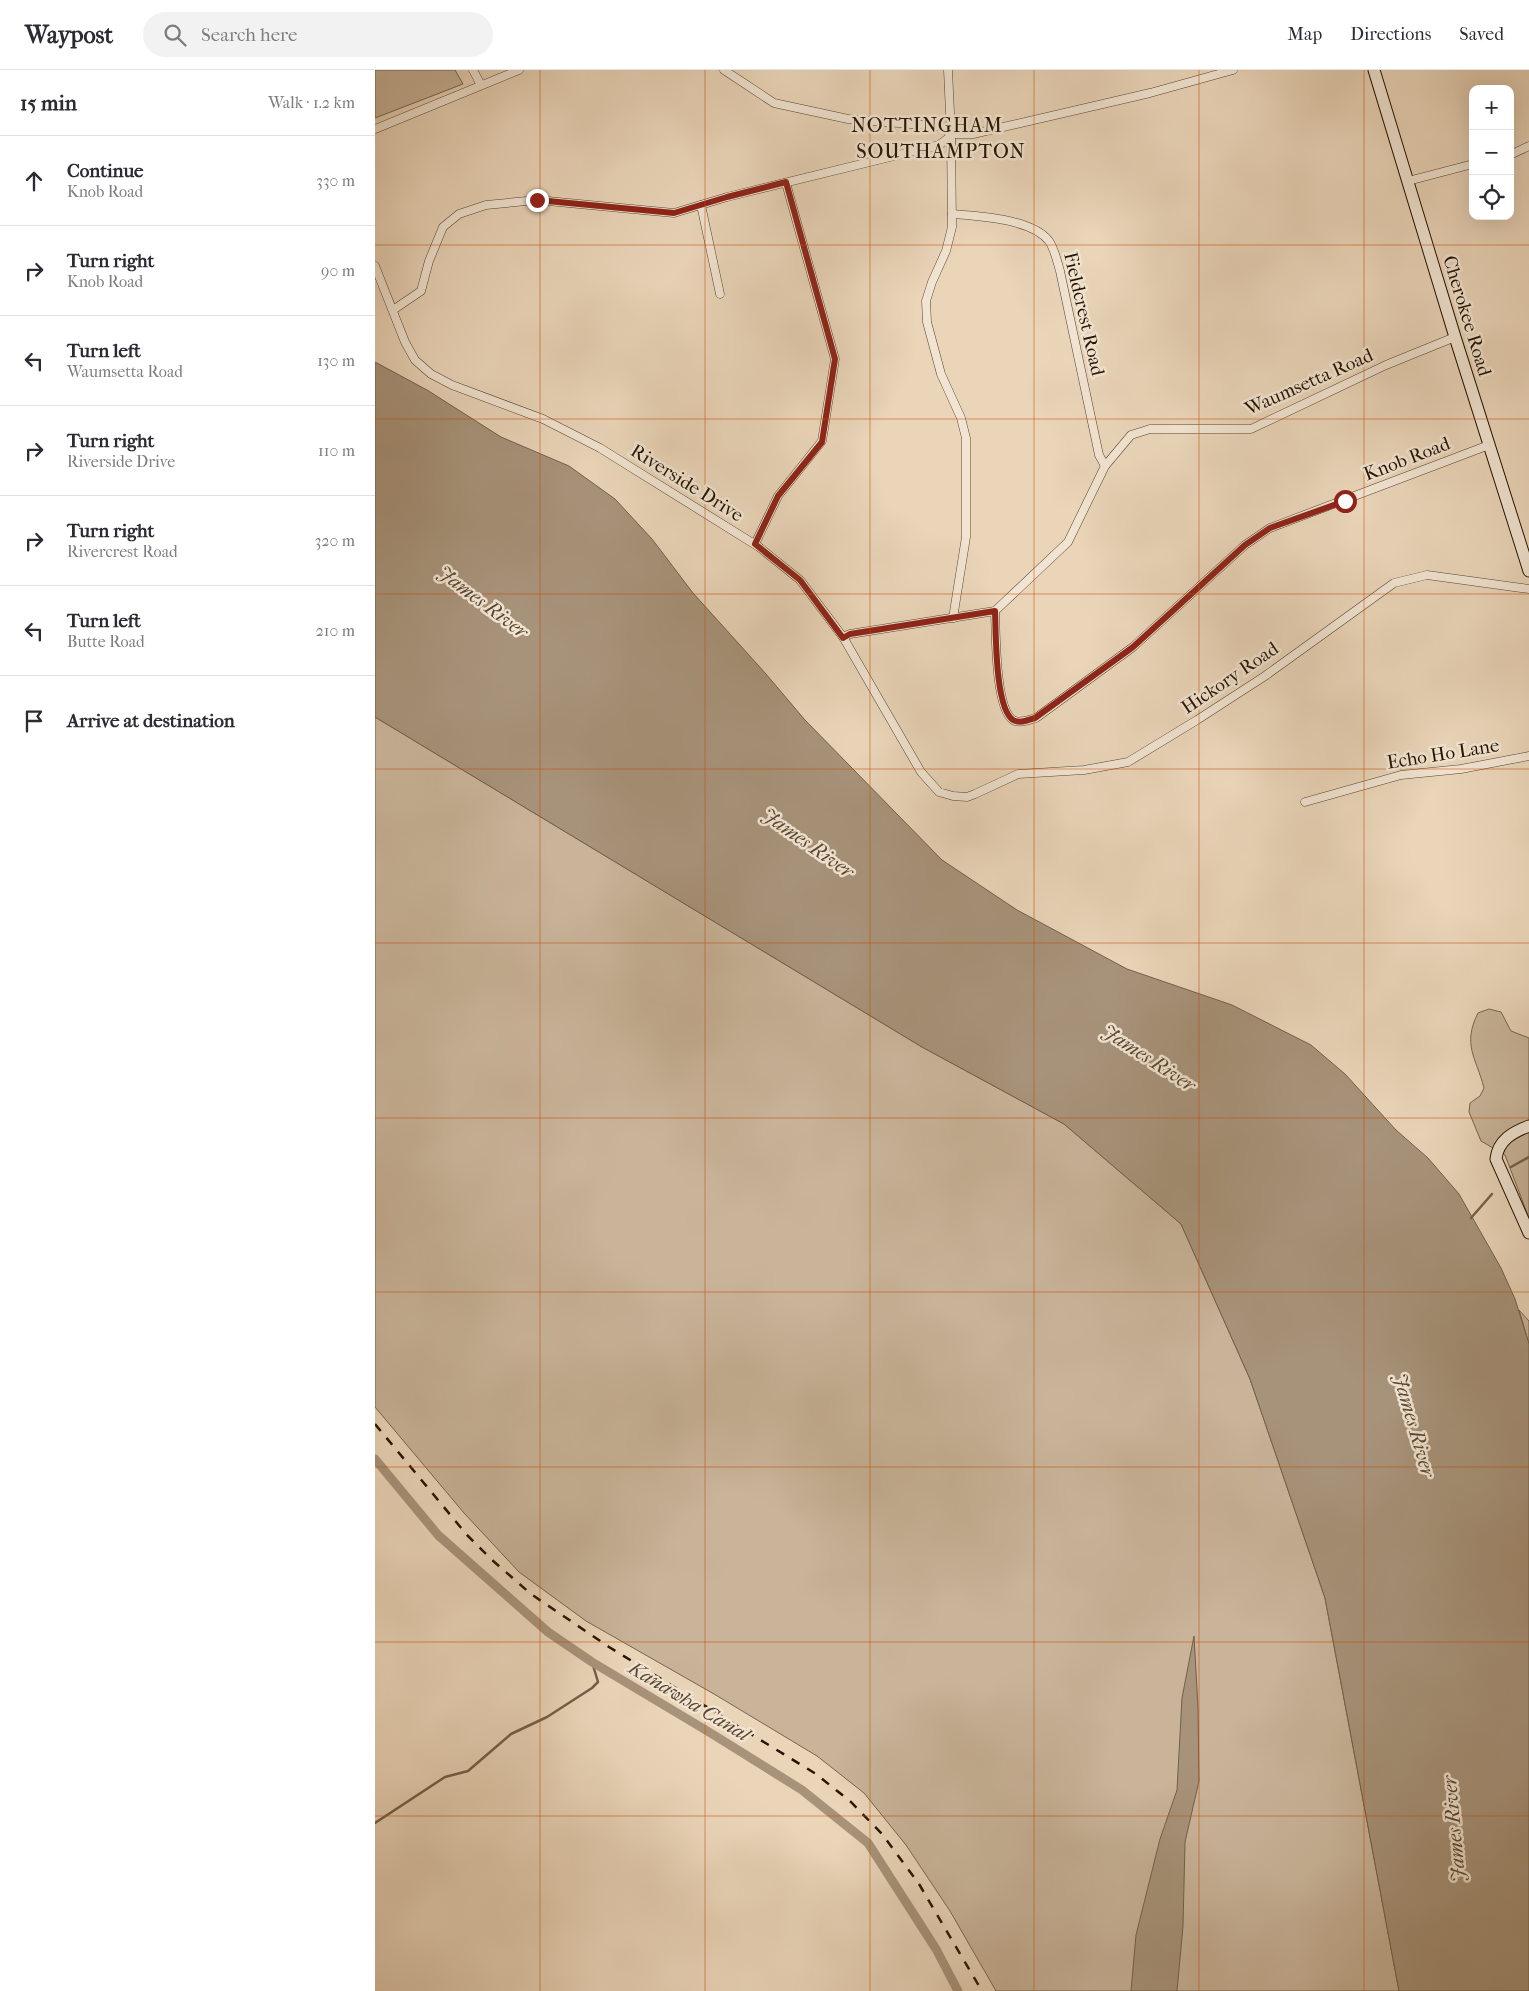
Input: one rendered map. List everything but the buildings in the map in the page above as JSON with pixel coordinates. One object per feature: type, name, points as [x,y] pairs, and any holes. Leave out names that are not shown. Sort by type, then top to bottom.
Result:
[{"type":"street","points":[[473,70],[481,85]]},
{"type":"street","points":[[375,129],[519,70]]},
{"type":"street","points":[[724,70],[774,103],[848,119],[942,127],[951,135]]},
{"type":"street","points":[[948,70],[952,227],[946,252],[932,282],[927,302],[927,322],[941,374],[961,418],[966,438],[966,537],[953,618]]},
{"type":"street","points":[[393,310],[421,291],[429,261],[443,227],[459,214],[485,205],[537,200],[674,213],[786,182],[939,145],[951,135],[973,134],[1150,93],[1233,70]]},
{"type":"street","name":"Cherokee Road","points":[[1374,70],[1455,337],[1529,571]]},
{"type":"street","points":[[1514,153],[1529,146]]},
{"type":"street","points":[[1408,181],[1469,165]]},
{"type":"street","points":[[755,544],[778,496],[822,442],[835,359],[786,182]]},
{"type":"street","points":[[701,205],[720,294]]},
{"type":"street","name":"Fieldcrest Road","points":[[952,214],[1029,226],[1049,240],[1055,251],[1060,271],[1097,445],[1105,466]]},
{"type":"street","name":"Riverside Drive","points":[[375,266],[405,342],[415,360],[431,374],[451,385],[543,419],[600,448],[755,544],[800,580],[843,638],[921,772],[939,792]]},
{"type":"street","name":"Waumsetta Road","points":[[995,611],[1068,542],[1105,466],[1131,435],[1150,429],[1251,429],[1387,365],[1455,337]]},
{"type":"street","name":"Knob Road","points":[[995,611],[999,684],[1003,704],[1007,714],[1014,720],[1026,721],[1035,718],[1133,647],[1245,545],[1270,528],[1489,445]]},
{"type":"street","name":"Hickory Road","points":[[939,792],[967,797],[1018,774],[1084,770],[1128,762],[1265,676],[1393,583],[1427,575],[1529,590]]},
{"type":"street","points":[[843,638],[850,634],[995,611]]},
{"type":"street","name":"Echo Ho Lane","points":[[1305,802],[1401,775],[1461,769],[1529,756]]},
{"type":"street","points":[[1529,1126],[1510,1135],[1505,1140],[1497,1152],[1496,1159],[1529,1234]]},
{"type":"shaded area","points":[[375,70],[455,70],[463,84],[375,118]]},
{"type":"shaded area","points":[[375,717],[922,1047],[1064,1124],[1181,1224],[1250,1379],[1325,1598],[1399,1991],[996,1991],[950,1911],[906,1845],[864,1793],[817,1756],[714,1694],[586,1621],[519,1572],[464,1513],[375,1407]]},
{"type":"shaded area","points":[[1489,1009],[1501,1012],[1511,1031],[1529,1038],[1529,1218],[1505,1155],[1481,1141],[1469,1112],[1470,1103],[1480,1096],[1484,1088],[1472,1051],[1471,1034],[1478,1013]]},
{"type":"shaded area","points":[[1519,1310],[1529,1321],[1529,1344]]},
{"type":"water","name":"James River","points":[[375,362],[427,390],[501,437],[569,466],[615,499],[652,539],[693,593],[805,720],[942,860],[1017,910],[1127,969],[1232,1005],[1311,1045],[1345,1074],[1396,1130],[1428,1158],[1459,1194],[1501,1268],[1515,1299],[1529,1344],[1529,1991],[1399,1991],[1325,1598],[1250,1379],[1181,1224],[1064,1124],[922,1047],[375,717]]},
{"type":"water","points":[[1194,1636],[1198,1708],[1199,1781],[1185,1842],[1183,1926],[1177,1991],[1131,1991],[1136,1935],[1160,1839],[1177,1790],[1182,1698]]},
{"type":"waterway","points":[[1511,1167],[1529,1157]]},
{"type":"waterway","points":[[1471,1218],[1492,1194]]},
{"type":"waterway","name":"Kanawha Canal","points":[[375,1459],[438,1535],[548,1632],[592,1662],[802,1790],[868,1843],[936,1949],[958,1991]]},
{"type":"waterway","points":[[375,1823],[445,1777],[468,1771],[511,1734],[547,1717],[592,1688],[598,1682],[592,1662]]},
{"type":"railway","points":[[375,1424],[467,1535],[531,1594],[609,1647],[816,1774],[851,1802],[882,1834],[919,1884],[982,1991]]},
{"type":"district","name":"NOTTINGHAM","points":[[927,125]]},
{"type":"district","name":"SOUTHAMPTON","points":[[941,151]]},
{"type":"route","points":[[537,200],[674,213],[786,182],[835,359],[822,442],[778,496],[755,544],[800,580],[843,638],[850,634],[995,611],[999,684],[1007,714],[1014,720],[1020,722],[1035,718],[1133,647],[1245,545],[1270,528],[1345,501]]}]
